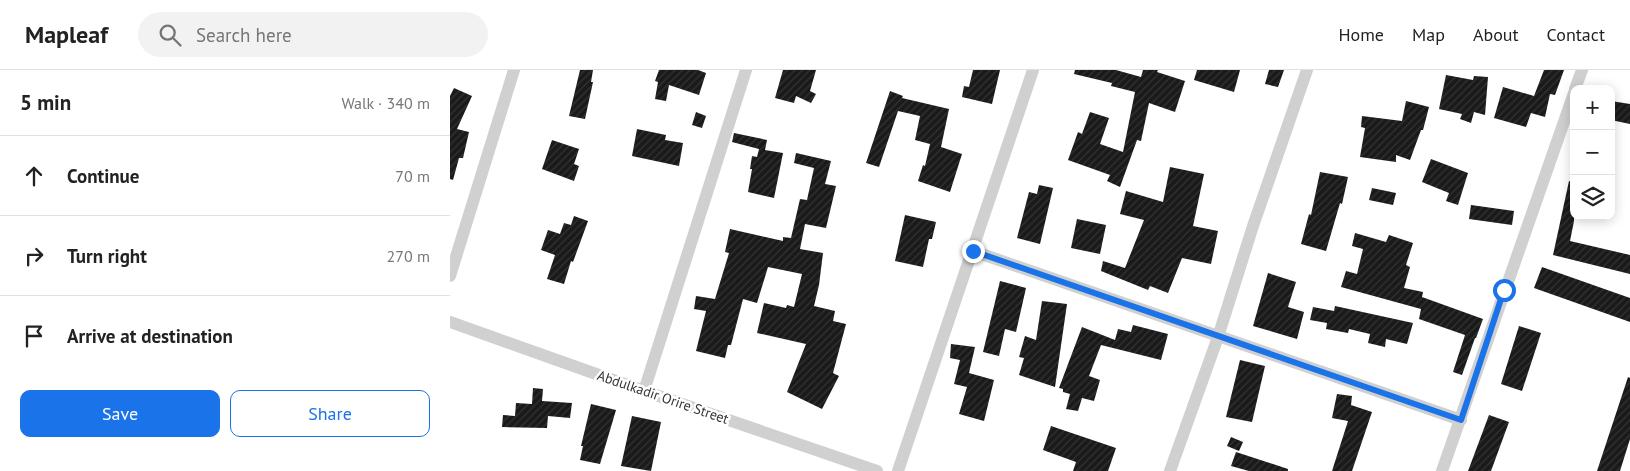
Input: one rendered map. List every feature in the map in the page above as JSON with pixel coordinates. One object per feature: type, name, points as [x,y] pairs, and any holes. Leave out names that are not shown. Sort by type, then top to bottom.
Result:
[{"type":"street","points":[[450,276],[512,70]]},
{"type":"street","points":[[644,391],[746,70]]},
{"type":"street","points":[[898,471],[1033,70]]},
{"type":"street","points":[[1170,471],[1218,337],[1253,226],[1307,70]]},
{"type":"street","points":[[1576,85],[1582,70]]},
{"type":"street","points":[[1442,471],[1570,104]]},
{"type":"street","points":[[973,251],[1461,420]]},
{"type":"street","name":"Abdulkadir Orire Street","points":[[450,322],[877,471]]},
{"type":"building","points":[[580,70],[593,70],[591,82],[593,82],[585,119],[569,116]]},
{"type":"building","points":[[659,70],[698,70],[706,73],[699,95],[669,85],[666,101],[655,99],[658,82],[655,81]]},
{"type":"building","points":[[783,70],[816,70],[810,91],[816,94],[811,103],[796,96],[794,103],[775,98]]},
{"type":"building","points":[[973,70],[1000,70],[992,104],[962,97],[964,86],[969,87]]},
{"type":"building","points":[[1075,70],[1116,70],[1141,77],[1143,70],[1158,70],[1157,72],[1185,81],[1175,112],[1149,103],[1141,141],[1137,140],[1120,187],[1107,181],[1110,175],[1068,160],[1078,132],[1082,134],[1090,112],[1109,118],[1100,144],[1123,152],[1135,92],[1111,86],[1112,83],[1074,74]]},
{"type":"building","points":[[1197,70],[1240,70],[1234,92],[1194,80]]},
{"type":"building","points":[[1269,70],[1284,70],[1278,87],[1265,84]]},
{"type":"building","points":[[1544,70],[1564,70],[1555,95],[1550,94],[1545,117],[1531,113],[1526,127],[1494,118],[1503,87],[1534,96]]},
{"type":"building","points":[[1446,75],[1473,80],[1474,76],[1488,77],[1485,115],[1474,112],[1471,123],[1460,119],[1462,114],[1439,109]]},
{"type":"building","points":[[454,88],[472,96],[457,129],[469,132],[463,158],[459,158],[453,180],[450,179],[450,96]]},
{"type":"building","points":[[890,91],[903,96],[902,98],[949,109],[941,147],[962,154],[950,192],[918,181],[923,165],[925,166],[930,144],[915,140],[920,116],[898,111],[879,167],[866,163]]},
{"type":"building","points":[[1406,101],[1429,107],[1423,130],[1421,130],[1410,160],[1396,155],[1396,162],[1360,157],[1365,128],[1361,127],[1362,116],[1402,121]]},
{"type":"building","points":[[1615,102],[1630,104],[1630,124],[1615,121]]},
{"type":"building","points":[[696,112],[706,116],[702,128],[692,125]]},
{"type":"building","points":[[637,129],[666,135],[665,140],[683,143],[679,166],[632,156]]},
{"type":"building","points":[[734,133],[767,140],[765,150],[783,153],[774,198],[748,192],[752,156],[757,157],[759,149],[732,142]]},
{"type":"building","points":[[552,140],[579,149],[574,164],[579,166],[574,181],[542,169]]},
{"type":"building","points":[[796,153],[831,161],[825,184],[836,186],[826,228],[805,224],[800,249],[823,253],[814,306],[835,311],[833,321],[846,324],[833,373],[839,376],[822,409],[787,392],[806,344],[757,333],[764,303],[786,308],[787,305],[794,307],[802,274],[768,267],[757,303],[743,299],[731,345],[728,345],[725,358],[696,351],[706,311],[694,309],[696,296],[715,299],[729,253],[725,252],[730,229],[783,241],[783,237],[791,238],[800,199],[807,200],[814,168],[794,163]]},
{"type":"building","points":[[1431,159],[1468,173],[1458,205],[1446,201],[1449,193],[1422,182]]},
{"type":"building","points":[[1170,167],[1204,174],[1193,226],[1218,231],[1211,264],[1182,258],[1168,293],[1150,286],[1148,290],[1101,271],[1103,261],[1125,268],[1144,220],[1120,214],[1126,191],[1163,202]]},
{"type":"building","points":[[1320,172],[1348,177],[1342,204],[1340,203],[1326,251],[1301,244],[1309,214],[1311,215]]},
{"type":"building","points":[[1570,181],[1570,220],[1574,221],[1570,241],[1630,255],[1630,274],[1553,255]]},
{"type":"building","points":[[1039,185],[1053,188],[1040,244],[1017,238],[1029,192],[1037,194]]},
{"type":"building","points":[[1372,188],[1396,193],[1393,205],[1369,200]]},
{"type":"building","points":[[1471,205],[1514,211],[1512,225],[1469,219]]},
{"type":"building","points":[[905,215],[936,222],[932,239],[929,239],[923,267],[895,261]]},
{"type":"building","points":[[574,216],[588,221],[573,262],[571,261],[564,284],[547,279],[555,255],[541,250],[548,230],[560,234],[564,223],[571,225]]},
{"type":"building","points":[[1077,219],[1106,225],[1100,254],[1071,248]]},
{"type":"building","points":[[1355,233],[1386,242],[1389,235],[1413,243],[1406,265],[1410,267],[1404,288],[1423,292],[1422,297],[1483,319],[1462,375],[1453,372],[1465,335],[1419,319],[1421,309],[1341,287],[1346,271],[1357,274],[1363,249],[1352,246]]},
{"type":"building","points":[[1542,267],[1630,298],[1630,322],[1534,288]]},
{"type":"building","points":[[1268,273],[1296,282],[1288,307],[1304,312],[1297,339],[1253,326]]},
{"type":"building","points":[[1000,281],[1026,288],[1016,332],[1005,329],[999,356],[983,352]]},
{"type":"building","points":[[1042,301],[1067,304],[1055,387],[1019,375],[1024,358],[1019,357],[1025,336],[1036,340]]},
{"type":"building","points":[[1335,306],[1413,323],[1407,344],[1386,339],[1385,347],[1368,343],[1370,334],[1349,329],[1348,333],[1326,329],[1327,323],[1310,320],[1313,307],[1334,311]]},
{"type":"building","points":[[1133,325],[1168,334],[1161,360],[1101,345],[1089,376],[1100,380],[1094,401],[1082,398],[1078,411],[1066,409],[1070,394],[1063,392],[1063,389],[1059,388],[1082,327],[1115,340],[1118,329],[1131,332]]},
{"type":"building","points":[[1519,326],[1541,333],[1522,391],[1501,384]]},
{"type":"building","points":[[951,344],[975,347],[969,373],[994,380],[984,421],[959,414],[967,387],[954,384],[960,360],[950,358]]},
{"type":"building","points":[[1240,360],[1265,366],[1252,422],[1226,417]]},
{"type":"building","points":[[1628,377],[1630,378],[1630,439],[1620,471],[1597,471]]},
{"type":"building","points":[[533,388],[543,389],[542,401],[572,403],[570,418],[548,416],[547,428],[502,427],[503,415],[515,416],[516,403],[532,404]]},
{"type":"building","points":[[1337,394],[1352,396],[1351,405],[1372,412],[1352,471],[1332,471],[1348,421],[1332,418]]},
{"type":"building","points":[[591,404],[616,410],[600,464],[580,460],[583,446],[581,446]]},
{"type":"building","points":[[1489,415],[1509,422],[1491,471],[1468,471]]},
{"type":"building","points":[[632,416],[661,422],[651,471],[621,466]]},
{"type":"building","points":[[1051,426],[1116,448],[1108,471],[1073,471],[1076,462],[1043,450]]},
{"type":"building","points":[[1231,437],[1243,442],[1239,451],[1227,446]]},
{"type":"building","points":[[1236,452],[1288,469],[1288,471],[1249,471],[1231,466]]},
{"type":"route","points":[[973,251],[1461,420],[1504,290]]}]
